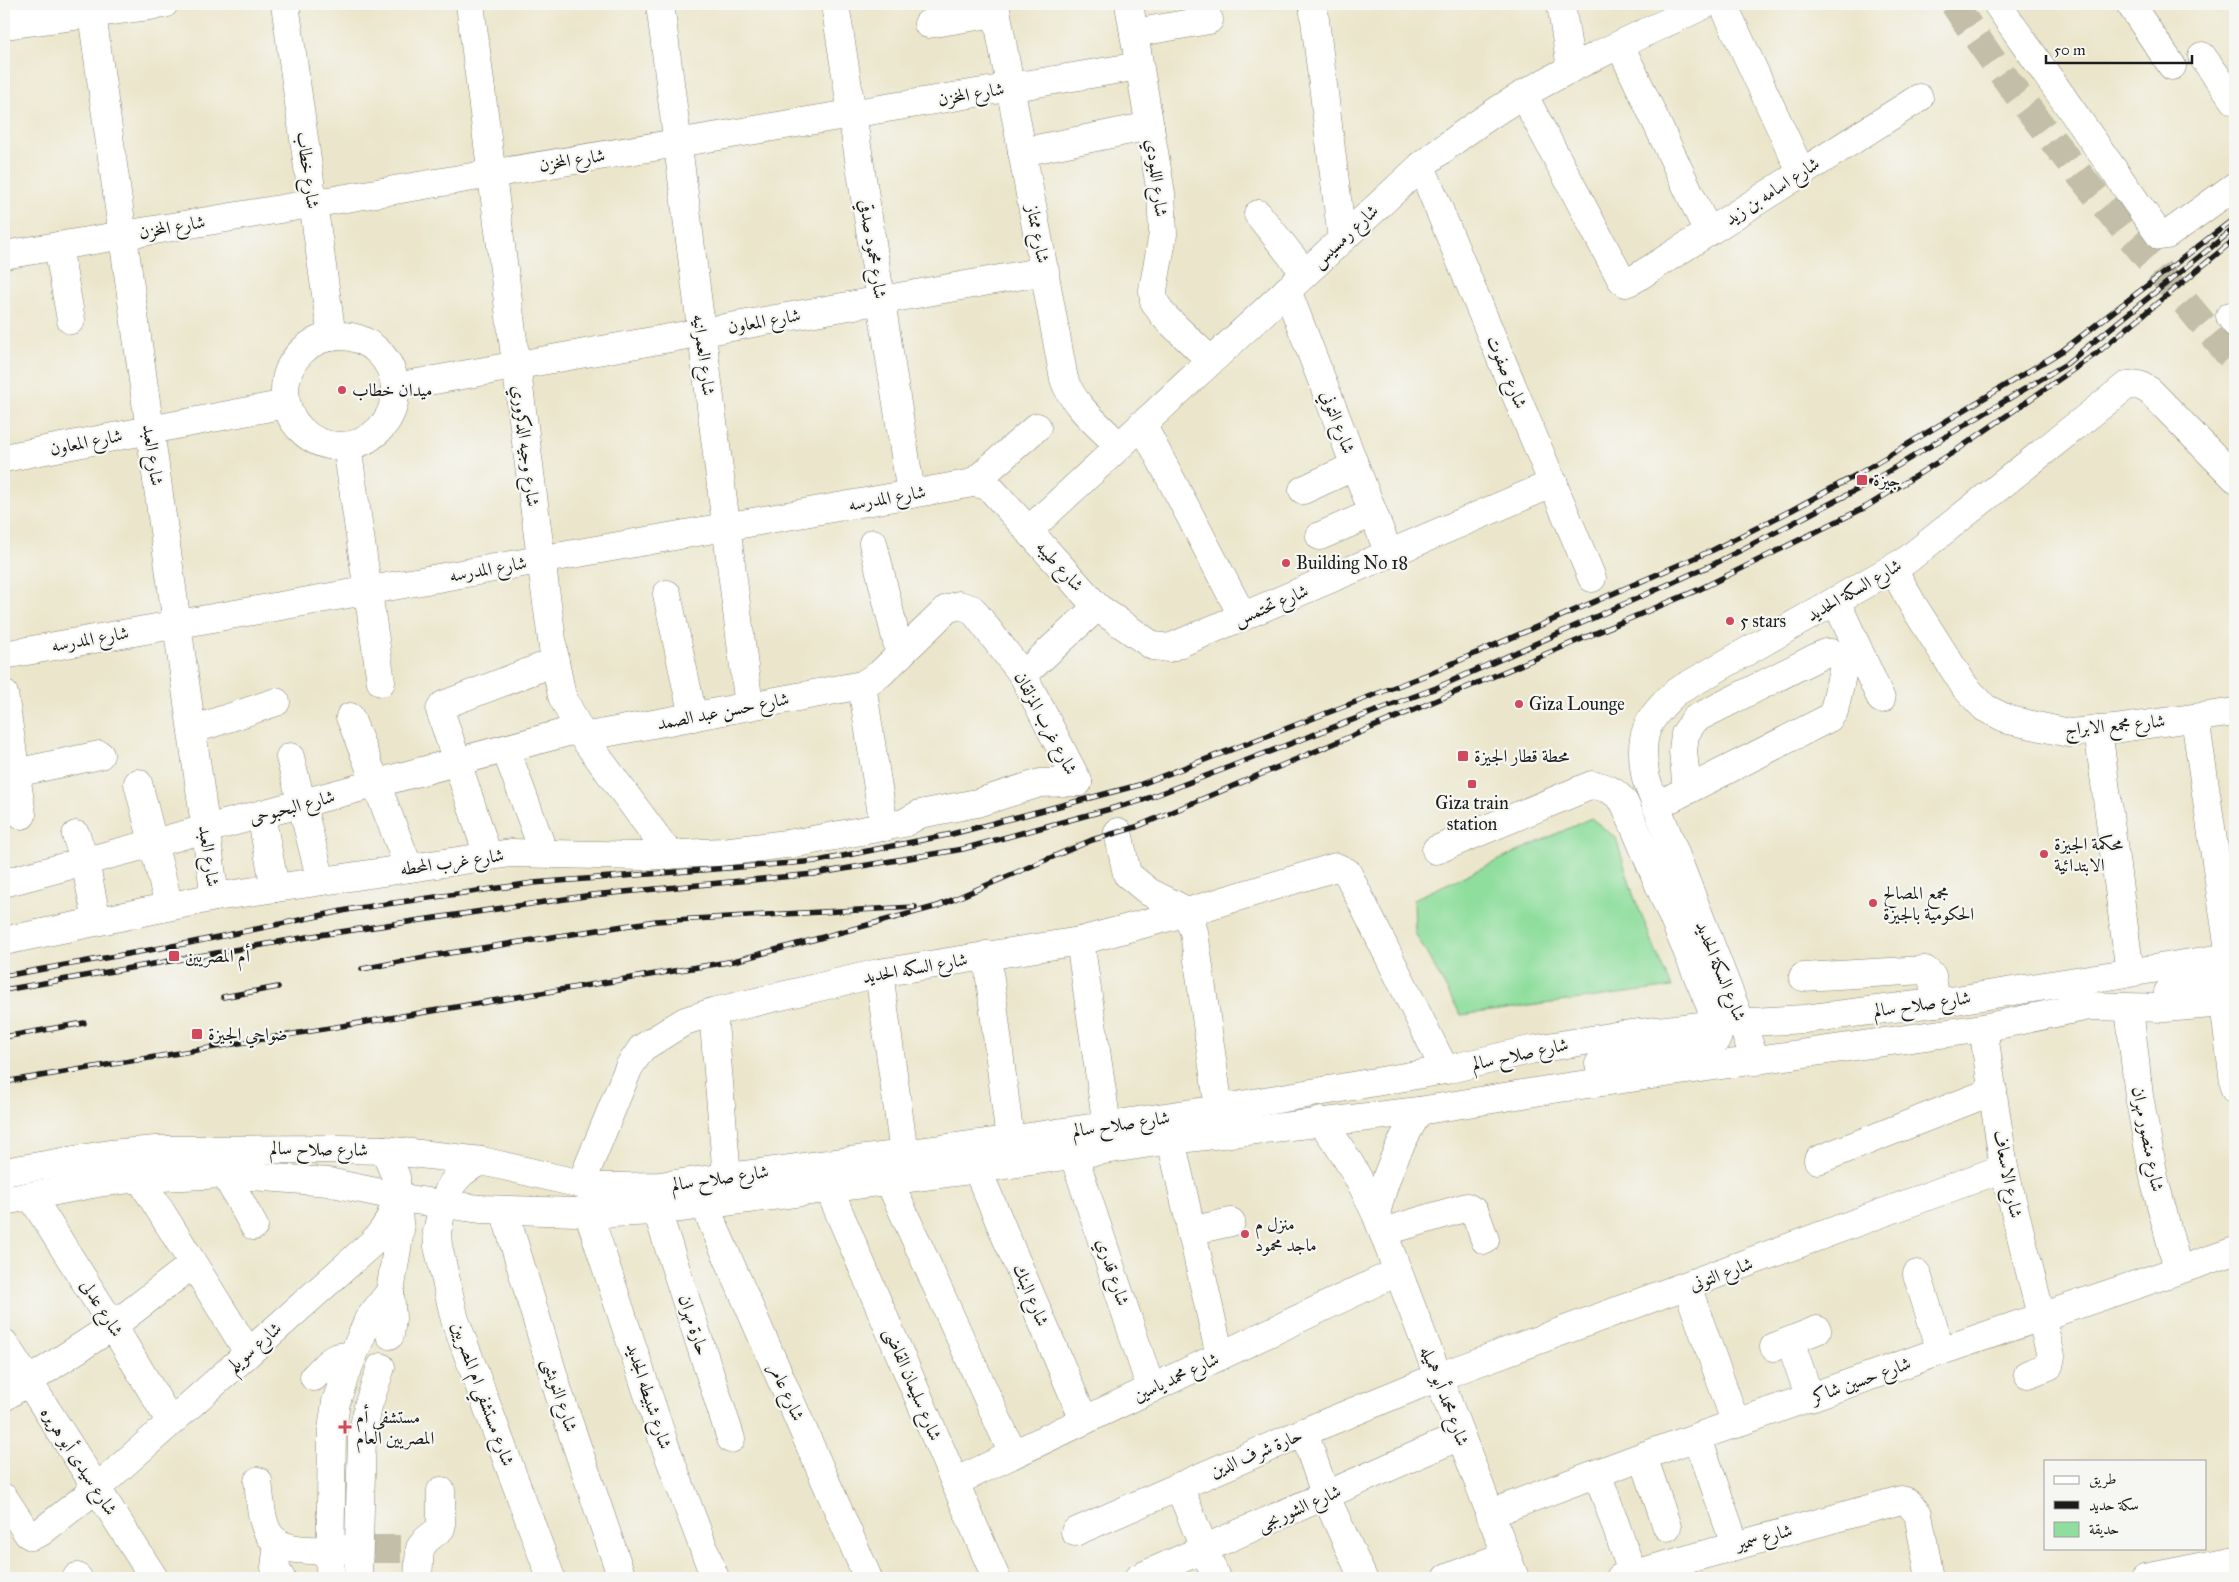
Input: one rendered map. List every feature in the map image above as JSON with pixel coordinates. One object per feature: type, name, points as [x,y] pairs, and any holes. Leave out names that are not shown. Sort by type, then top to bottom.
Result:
[{"type":"main road","points":[[4,12],[30,4]]},
{"type":"main road","points":[[4,25],[164,4]]},
{"type":"main road","name":"شارع خطاب","points":[[284,4],[332,336]]},
{"type":"main road","name":"شارع وجيه الدكروري","points":[[470,4],[541,559],[555,662],[562,696],[581,733],[670,855]]},
{"type":"main road","name":"شارع العمرانيه","points":[[660,4],[749,706]]},
{"type":"main road","name":"شارع محمود صدقي","points":[[835,4],[911,494]]},
{"type":"main road","name":"شارع اللبودي","points":[[1129,4],[1163,213],[1163,234],[1153,290],[1154,301],[1162,315],[1211,361]]},
{"type":"main road","points":[[1313,4],[1342,239]]},
{"type":"main road","points":[[1561,4],[1571,68]]},
{"type":"main road","name":"شارع رمسيس","points":[[1028,531],[1421,166],[1523,94],[1571,68],[1706,4]]},
{"type":"main road","points":[[1723,4],[1801,172]]},
{"type":"main road","points":[[1997,4],[2158,234],[2165,237],[2235,186]]},
{"type":"main road","points":[[2130,4],[2172,66]]},
{"type":"main road","points":[[928,24],[996,8]]},
{"type":"main road","name":"شارع ممتاز","points":[[996,8],[1068,391],[1119,446]]},
{"type":"main road","name":"شارع العبد","points":[[92,14],[215,897]]},
{"type":"main road","points":[[1134,33],[1209,20]]},
{"type":"main road","points":[[1620,45],[1708,232]]},
{"type":"main road","points":[[2202,56],[2235,102]]},
{"type":"main road","name":"شارع المخزن","points":[[4,255],[1139,66]]},
{"type":"main road","name":"شارع اسامه بن زيد","points":[[1523,94],[1621,279],[1626,282],[1633,280],[1919,98]]},
{"type":"main road","points":[[1022,152],[1150,126]]},
{"type":"main road","name":"شارع صفوت","points":[[1421,166],[1592,578]]},
{"type":"main road","name":"شارع التوني","points":[[1258,214],[1296,282],[1355,466],[1389,554]]},
{"type":"main road","points":[[58,246],[70,320]]},
{"type":"main road","name":"شارع المعاون","points":[[395,387],[1044,271]]},
{"type":"main road","points":[[332,336],[347,336],[361,340],[374,348],[388,366],[395,387],[394,401],[382,426],[361,443],[347,446],[320,443],[308,437],[298,428],[286,404],[285,389],[288,374],[294,360],[310,345],[332,336]]},
{"type":"main road","name":"شارع السكة الحديد","points":[[1756,1062],[1730,1023],[1646,778],[1643,760],[1645,733],[1654,713],[1676,692],[1892,569],[2121,390],[2133,385],[2150,391],[2235,478]]},
{"type":"main road","name":"شارع المعاون","points":[[4,458],[286,404]]},
{"type":"main road","points":[[1142,424],[1243,617]]},
{"type":"main road","points":[[973,483],[1037,427]]},
{"type":"main road","points":[[347,446],[381,682]]},
{"type":"main road","points":[[1303,490],[1355,466]]},
{"type":"main road","name":"شارع المدرسه","points":[[4,655],[973,483]]},
{"type":"main road","name":"شارع طيبه","points":[[973,483],[985,485],[992,490],[1097,607],[1153,646]]},
{"type":"main road","name":"شارع تحتمس","points":[[1153,646],[1161,648],[1177,645],[1554,483]]},
{"type":"main road","points":[[1320,536],[1373,513]]},
{"type":"main road","points":[[873,544],[900,655]]},
{"type":"main road","name":"شارع مجمع الابراج","points":[[1892,569],[1965,687],[1985,708],[2009,720],[2069,733],[2235,712]]},
{"type":"main road","points":[[667,594],[693,717]]},
{"type":"main road","points":[[1836,601],[1881,699]]},
{"type":"main road","name":"شارع غرب المزلقان","points":[[862,685],[880,674],[947,609],[959,605],[966,606],[976,614],[1023,675],[1078,782]]},
{"type":"main road","points":[[1023,675],[1097,607]]},
{"type":"main road","points":[[1656,806],[1829,718],[1834,711],[1844,666],[1842,660],[1832,653],[1826,653],[1695,719],[1685,734],[1683,751],[1687,790]]},
{"type":"main road","points":[[488,856],[439,713],[441,707],[555,662]]},
{"type":"main road","points":[[862,685],[894,825]]},
{"type":"main road","name":"شارع حسن عبد الصمد","points":[[581,733],[693,717],[862,685]]},
{"type":"main road","points":[[4,694],[10,758],[22,815]]},
{"type":"main road","points":[[192,730],[276,702]]},
{"type":"main road","points":[[350,717],[409,868]]},
{"type":"main road","points":[[2195,718],[2232,980],[2235,1090]]},
{"type":"main road","points":[[2098,730],[2130,972]]},
{"type":"main road","name":"شارع البحبوحى","points":[[4,883],[506,750],[581,733]]},
{"type":"main road","points":[[506,750],[544,853]]},
{"type":"main road","points":[[10,758],[100,755]]},
{"type":"main road","points":[[290,757],[321,881]]},
{"type":"main road","name":"شارع غرب المحطه","points":[[4,941],[215,897],[511,853],[670,855],[722,852],[802,842],[894,825],[920,814],[976,802],[1040,783],[1078,782]]},
{"type":"main road","points":[[138,784],[169,906]]},
{"type":"main road","points":[[1436,850],[1592,785],[1604,786],[1616,792],[1624,802],[1730,1023],[1714,1044],[1706,1047],[1587,1066],[1566,1074],[1553,1089]]},
{"type":"main road","points":[[262,815],[275,888]]},
{"type":"main road","points":[[1118,832],[1127,874],[1149,892],[1173,903],[1184,913],[1194,932],[1219,1109]]},
{"type":"main road","points":[[76,835],[85,862],[97,921]]},
{"type":"main road","name":"شارع السكه الحديد","points":[[581,1184],[629,1067],[642,1048],[685,1021],[713,1012],[879,973],[1080,941],[1184,913],[1340,867],[1347,872],[1445,1070]]},
{"type":"main road","points":[[1080,941],[1107,1126]]},
{"type":"main road","points":[[987,956],[1010,1140]]},
{"type":"main road","points":[[1803,978],[1925,970],[1932,976],[1936,1003]]},
{"type":"main road","name":"شارع صلاح سالم","points":[[4,1172],[110,1154],[156,1150],[310,1148],[384,1150],[482,1161],[581,1184],[641,1188],[1010,1140],[1219,1109],[1445,1070],[1549,1047],[1615,1036],[1730,1023],[1804,1019],[1936,1003],[2130,972],[2232,980]]},
{"type":"main road","points":[[879,973],[904,1153]]},
{"type":"main road","points":[[2089,1006],[2232,980]]},
{"type":"main road","name":"شارع صلاح سالم","points":[[4,1201],[103,1182],[140,1178],[225,1174],[328,1182],[443,1205],[504,1210],[657,1211],[1074,1156],[1171,1140],[1419,1110],[1553,1089],[1756,1062],[1983,1028],[2089,1006],[2165,1008],[2232,980]]},
{"type":"main road","name":"شارع منصور مهران","points":[[2128,1008],[2142,1115],[2155,1183],[2178,1269]]},
{"type":"main road","points":[[713,1012],[727,1177]]},
{"type":"main road","name":"شارع الاسعاف","points":[[1983,1028],[2004,1168],[2051,1361],[2044,1369],[2028,1374]]},
{"type":"main road","points":[[1818,1160],[1993,1091]]},
{"type":"main road","points":[[1419,1110],[1400,1142],[1386,1177],[1380,1223],[1467,1207],[1475,1212],[1485,1240]]},
{"type":"main road","name":"شارع محمد أبو هميله","points":[[1321,1121],[1343,1150],[1361,1181],[1380,1223],[1510,1566]]},
{"type":"main road","points":[[1171,1140],[1190,1231],[1220,1356]]},
{"type":"main road","points":[[384,1150],[396,1177],[400,1230],[390,1292],[392,1318],[390,1335]]},
{"type":"main road","name":"شارع قدري","points":[[1074,1156],[1151,1388]]},
{"type":"main road","name":"شارع مستشفي ام المصريين","points":[[482,1161],[464,1170],[456,1178],[445,1195],[439,1219],[438,1246],[455,1320],[551,1578]]},
{"type":"main road","name":"شارع التونى","points":[[1438,1377],[2004,1168]]},
{"type":"main road","name":"شارع البنك","points":[[977,1169],[1084,1420]]},
{"type":"main road","points":[[225,1174],[254,1226]]},
{"type":"main road","points":[[140,1178],[248,1352]]},
{"type":"main road","points":[[889,1181],[1013,1454]]},
{"type":"main road","name":"شارع سليمان القاضى","points":[[829,1189],[996,1578]]},
{"type":"main road","name":"شارع عدلى","points":[[31,1196],[114,1326],[170,1421]]},
{"type":"main road","name":"شارع سويلم","points":[[4,1498],[28,1534],[32,1536],[41,1532],[97,1488],[380,1234],[394,1212],[396,1196]]},
{"type":"main road","name":"شارع عامر","points":[[705,1206],[868,1578]]},
{"type":"main road","name":"شارع النويشى","points":[[504,1210],[559,1394],[622,1578]]},
{"type":"main road","name":"حارة مهران","points":[[657,1211],[731,1439]]},
{"type":"main road","name":"شارع شبيطه الجديد","points":[[588,1212],[665,1446],[715,1578]]},
{"type":"main road","points":[[1190,1231],[1231,1222]]},
{"type":"main road","points":[[398,1245],[438,1246]]},
{"type":"main road","name":"شارع حسين شاكر","points":[[1489,1514],[1598,1475],[1643,1456],[1941,1351],[2235,1251]]},
{"type":"main road","points":[[4,1398],[27,1381],[114,1326],[193,1264]]},
{"type":"main road","name":"شارع محمد ياسين","points":[[955,1482],[1397,1272]]},
{"type":"main road","points":[[1917,1274],[1941,1351]]},
{"type":"main road","points":[[1687,1286],[1736,1424]]},
{"type":"main road","points":[[330,1578],[333,1423],[341,1386],[368,1320],[390,1292]]},
{"type":"main road","points":[[1810,1398],[1782,1344],[1817,1330]]},
{"type":"main road","name":"شارع سيدى أبو هريره","points":[[4,1343],[154,1578]]},
{"type":"main road","points":[[314,1377],[334,1357],[341,1355],[352,1358]]},
{"type":"main road","points":[[358,1578],[366,1549],[364,1427],[369,1401],[381,1367]]},
{"type":"main road","name":"حارة شرف الدين","points":[[1075,1532],[1304,1432],[1438,1377]]},
{"type":"main road","points":[[1304,1432],[1326,1497],[1364,1578]]},
{"type":"main road","name":"شارع الشوربجى","points":[[1138,1578],[1326,1497],[1460,1436]]},
{"type":"main road","points":[[1698,1438],[1734,1545]]},
{"type":"main road","points":[[1643,1456],[1667,1527]]},
{"type":"main road","points":[[1598,1475],[1627,1576]]},
{"type":"main road","points":[[258,1481],[266,1530],[278,1543],[291,1548],[366,1549]]},
{"type":"main road","points":[[1179,1486],[1216,1578]]},
{"type":"main road","points":[[418,1578],[413,1549],[442,1528],[441,1491]]},
{"type":"main road","name":"شارع سمير","points":[[1627,1576],[1901,1500],[1908,1502],[1918,1514],[1930,1578]]},
{"type":"main road","points":[[278,1543],[275,1568],[281,1578]]},
{"type":"main road","points":[[2145,1578],[2235,1560]]},
{"type":"main road","points":[[1447,1578],[1510,1566]]},
{"type":"green space","points":[[1591,818],[1616,838],[1633,894],[1672,987],[1461,1015],[1415,933],[1414,899]]},
{"type":"tunnel","points":[[1954,4],[2019,96],[2089,187],[2235,362]]},
{"type":"tunnel","points":[[373,1549],[407,1549]]},
{"type":"railway","points":[[4,976],[189,943],[352,909],[533,883],[818,861],[952,834],[1139,785],[1426,675],[1713,550],[1792,510],[1860,473],[2062,351],[2235,218]]},
{"type":"railway","points":[[4,990],[319,935],[592,895],[814,874],[963,849],[1143,800],[1436,688],[1716,563],[1864,486],[2066,364],[2235,228]]},
{"type":"railway","points":[[4,1082],[734,961],[938,906],[1092,840],[1136,827],[1700,589],[1866,507],[1957,450],[2097,353],[2235,239]]},
{"type":"railway","points":[[362,969],[430,956],[656,921],[915,907]]},
{"type":"railway","points":[[223,997],[278,987]]},
{"type":"railway","points":[[4,1037],[84,1023]]},
{"type":"place","name":"ميدان خطاب","points":[[342,390]]},
{"type":"place","name":"جيزة","points":[[1862,480]]},
{"type":"place","name":"Building No 18","points":[[1286,563]]},
{"type":"place","name":"5 stars","points":[[1730,621]]},
{"type":"place","name":"Giza Lounge","points":[[1519,704]]},
{"type":"place","name":"محطة قطار الجيزة","points":[[1463,756]]},
{"type":"place","name":"Giza train station","points":[[1472,784]]},
{"type":"place","name":"محكمة الجيزة الابتدائية","points":[[2044,854]]},
{"type":"place","name":"مجمع المصالح الحكومية بالجيزة","points":[[1873,903]]},
{"type":"place","name":"أم المصريين","points":[[174,956]]},
{"type":"place","name":"ضواحي الجيزة","points":[[197,1034]]},
{"type":"place","name":"منزل م ماجد محمود","points":[[1245,1234]]},
{"type":"place","name":"مستشفى أم المصريين العام","points":[[345,1427]]}]
